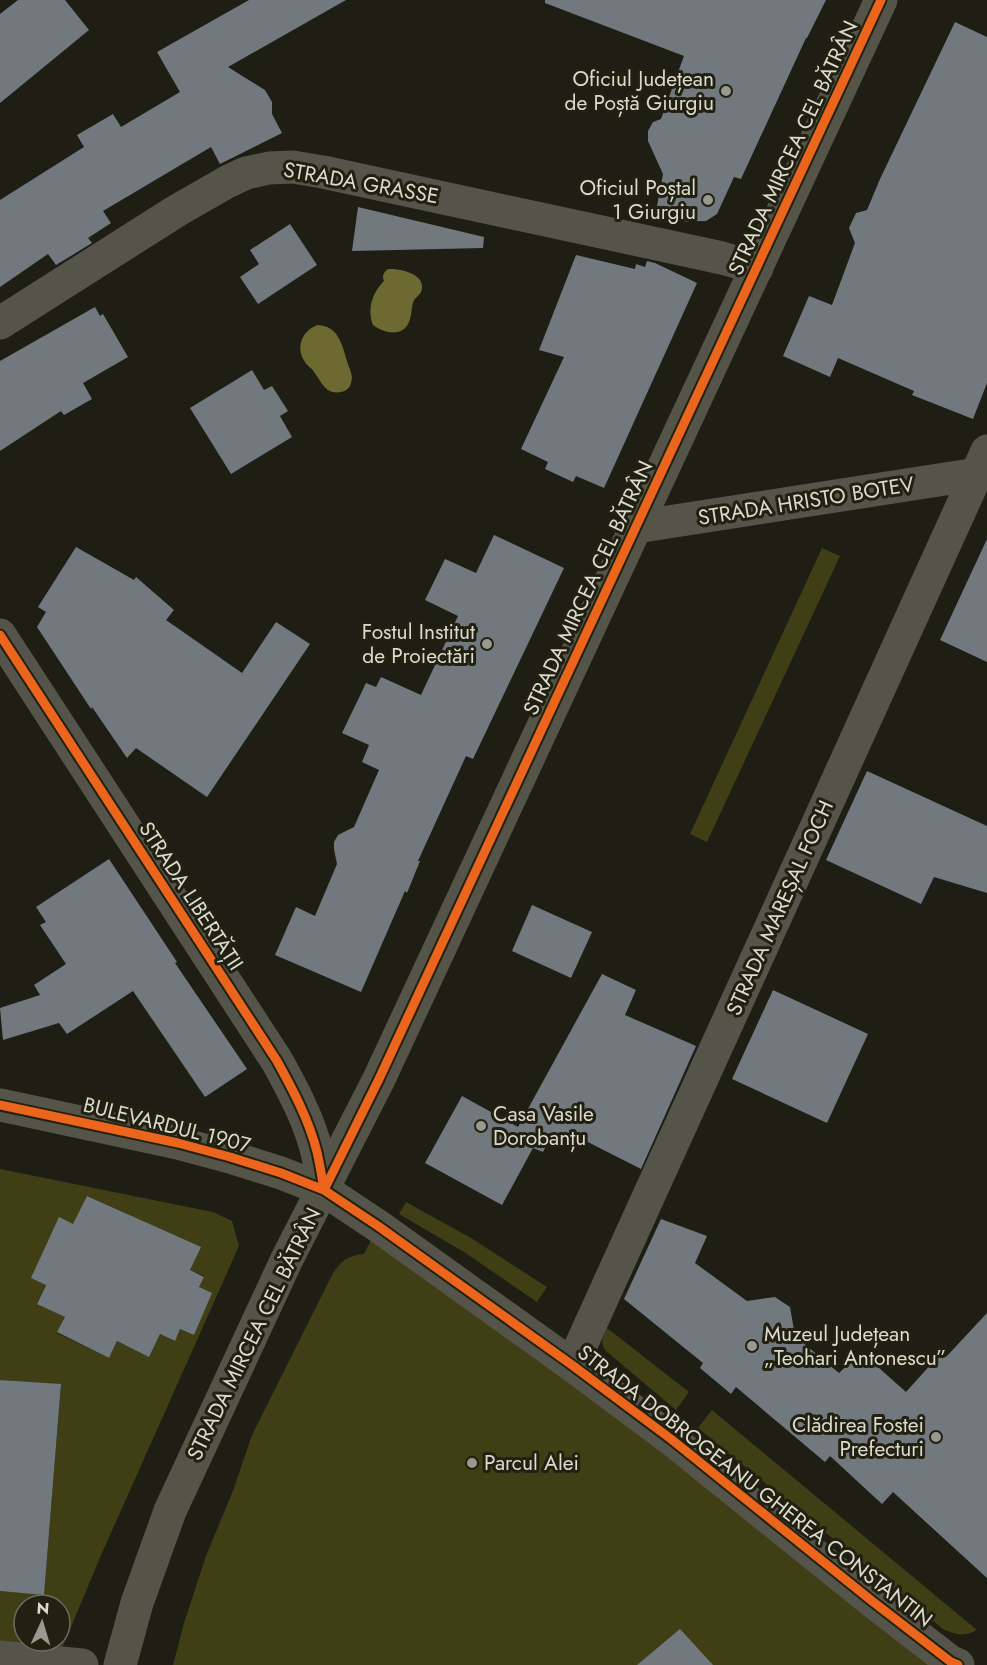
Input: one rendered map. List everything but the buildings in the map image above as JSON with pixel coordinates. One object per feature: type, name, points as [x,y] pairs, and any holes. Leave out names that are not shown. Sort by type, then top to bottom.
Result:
[{"type":"main road","name":"STRADA MIRCEA CEL BĂTRÂN","points":[[120,1665],[137,1603],[170,1511],[287,1259],[379,1079],[881,0]]},
{"type":"main road","name":"BULEVARDUL 1907","points":[[0,1104],[178,1143],[281,1173],[324,1190]]},
{"type":"street","name":"STRADA GRASSE","points":[[0,323],[178,210],[246,173],[269,168],[293,167],[323,172],[722,258],[757,268]]},
{"type":"street","name":"STRADA HRISTO BOTEV","points":[[636,527],[982,462]]},
{"type":"street","name":"STRADA MAREȘAL FOCH","points":[[572,1365],[982,462]]},
{"type":"street","name":"STRADA LIBERTĂȚII","points":[[0,635],[277,1061],[291,1086],[311,1134],[324,1190]]},
{"type":"street","name":"STRADA DOBROGEANU GHEREA CONSTANTIN","points":[[324,1190],[572,1365],[671,1439],[881,1608],[958,1665]]},
{"type":"street","points":[[0,1657],[82,1665]]},
{"type":"shaded area","points":[[388,269],[412,273],[422,286],[421,292],[414,301],[409,322],[406,327],[397,332],[387,332],[377,328],[373,325],[370,313],[376,291],[384,281],[383,275]]},
{"type":"shaded area","points":[[318,325],[335,332],[341,342],[352,377],[350,386],[345,391],[331,392],[328,390],[302,357],[300,345],[304,335],[312,327]]},
{"type":"shaded area","points":[[822,548],[840,556],[707,842],[690,834]]},
{"type":"shaded area","points":[[0,1169],[213,1212],[232,1221],[239,1246],[72,1624],[72,1593],[44,1593],[61,1385],[0,1380]],"holes":[[[87,1196],[128,1214],[121,1232],[200,1247],[190,1270],[204,1276],[199,1287],[194,1335],[180,1329],[174,1341],[160,1334],[149,1356],[117,1341],[109,1358],[57,1333],[65,1317],[37,1303]]]},
{"type":"shaded area","points":[[406,1202],[471,1238],[547,1287],[537,1302],[464,1252],[399,1214]]},
{"type":"shaded area","name":"Parcul Alei","points":[[378,1226],[958,1665],[173,1665],[206,1556],[234,1488],[252,1435],[333,1273],[346,1259],[364,1254]]},
{"type":"shaded area","points":[[607,1328],[689,1392],[676,1410],[606,1351],[602,1342]]},
{"type":"shaded area","points":[[712,1410],[977,1630],[968,1634],[960,1634],[943,1629],[698,1428]]},
{"type":"shaded area","points":[[0,1591],[29,1593],[12,1593],[12,1653],[60,1653],[55,1665],[0,1665]]},
{"type":"cycle path","points":[[324,1190],[379,1079],[881,0]]},
{"type":"cycle path","points":[[0,635],[277,1061],[310,1128],[324,1190]]},
{"type":"cycle path","points":[[0,1105],[178,1143],[281,1173],[324,1190],[572,1365],[671,1439],[872,1601],[958,1665]]},
{"type":"place","name":"Oficiul Județean de Poștă Giurgiu","points":[[726,91]]},
{"type":"place","name":"Oficiul Poștal 1 Giurgiu","points":[[708,200]]},
{"type":"place","name":"Fostul Institut de Proiectări","points":[[487,644]]},
{"type":"place","name":"Casa Vasile Dorobanțu","points":[[481,1126]]},
{"type":"place","name":"Muzeul Județean „Teohari Antonescu”","points":[[752,1346]]},
{"type":"place","name":"Clădirea Fostei Prefecturi","points":[[936,1437]]},
{"type":"place","name":"Parcul Alei","points":[[472,1463]]}]
